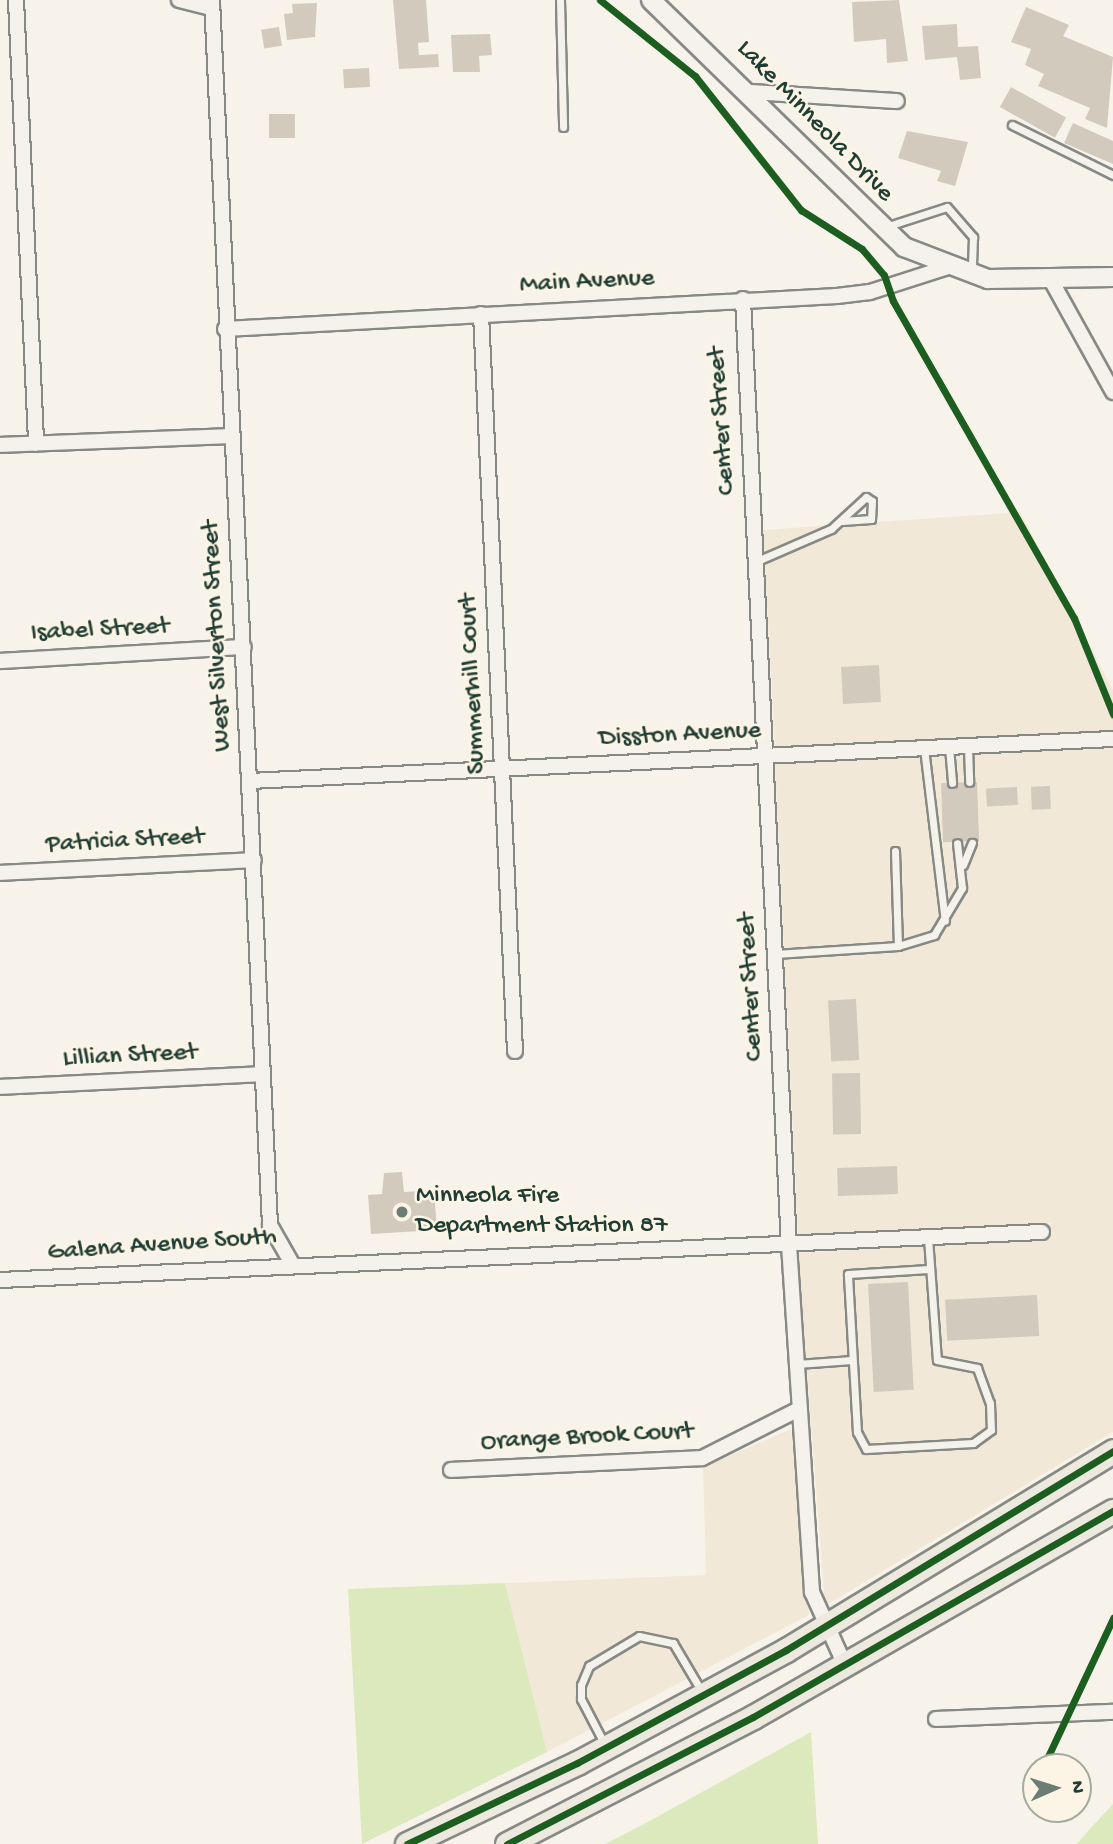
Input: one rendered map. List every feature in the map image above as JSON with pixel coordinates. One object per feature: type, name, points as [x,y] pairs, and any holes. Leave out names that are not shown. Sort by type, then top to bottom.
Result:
[{"type":"highway","points":[[407,1844],[607,1747],[704,1696],[824,1628],[1113,1451]]},
{"type":"highway","points":[[508,1844],[845,1665],[1113,1511]]},
{"type":"street","points":[[16,0],[36,443]]},
{"type":"street","points":[[179,0],[212,4]]},
{"type":"street","name":"Lake Minneola Drive","points":[[650,0],[750,92],[881,229],[948,267],[971,275],[1051,280],[1113,277]]},
{"type":"street","name":"West Silverton Street","points":[[212,4],[225,329],[244,647],[270,1225],[291,1262]]},
{"type":"street","points":[[750,92],[897,101]]},
{"type":"street","name":"Main Avenue","points":[[225,329],[870,292],[948,267]]},
{"type":"street","points":[[1051,280],[1113,392]]},
{"type":"street","name":"Center Street","points":[[743,299],[789,1245],[812,1591],[824,1628],[845,1665]]},
{"type":"street","name":"Summerhill Court","points":[[481,314],[515,1051]]},
{"type":"street","points":[[0,445],[232,436]]},
{"type":"street","name":"Isabel Street","points":[[0,661],[244,647]]},
{"type":"street","name":"Disston Avenue","points":[[250,781],[502,771],[1113,739]]},
{"type":"street","name":"Patricia Street","points":[[0,873],[254,860]]},
{"type":"street","name":"Lillian Street","points":[[0,1087],[263,1074]]},
{"type":"street","name":"Galena Avenue South","points":[[0,1280],[291,1262],[307,1268],[1042,1232]]},
{"type":"street","name":"Orange Brook Court","points":[[450,1470],[702,1458],[799,1409]]},
{"type":"street","points":[[936,1719],[1113,1712]]},
{"type":"lane","points":[[560,0],[563,127]]},
{"type":"lane","points":[[1013,125],[1113,175]]},
{"type":"lane","points":[[881,229],[927,209],[947,207],[974,237],[971,275]]},
{"type":"lane","points":[[756,561],[842,521],[866,497],[872,501],[871,519],[842,521]]},
{"type":"lane","points":[[949,747],[952,783]]},
{"type":"lane","points":[[968,747],[969,782]]},
{"type":"lane","points":[[924,748],[946,922]]},
{"type":"lane","points":[[775,954],[898,946],[934,935],[946,922],[962,888],[963,866],[957,843]]},
{"type":"lane","points":[[963,866],[972,843]]},
{"type":"lane","points":[[895,851],[898,946]]},
{"type":"lane","points":[[928,1238],[933,1347],[947,1365],[977,1368],[990,1403],[990,1430],[983,1441],[866,1449],[859,1444],[848,1274],[929,1269]]},
{"type":"lane","points":[[796,1364],[852,1360]]},
{"type":"lane","points":[[607,1747],[582,1699],[581,1685],[589,1666],[639,1636],[673,1643],[704,1696]]},
{"type":"shaded area","points":[[1020,512],[1113,690],[1113,731],[775,747],[763,530]]},
{"type":"shaded area","points":[[1113,748],[1113,1432],[825,1606],[798,1253],[1051,1239],[1051,1223],[798,1237],[775,764]]},
{"type":"shaded area","points":[[791,1429],[809,1615],[547,1752],[505,1583],[706,1575],[703,1467]]},
{"type":"green space","points":[[505,1583],[547,1752],[362,1844],[348,1589]]},
{"type":"green space","points":[[811,1732],[818,1844],[605,1844],[646,1823]]},
{"type":"green space","points":[[1113,1804],[1113,1844],[1077,1844],[1089,1830]]},
{"type":"building","points":[[393,0],[426,0],[429,42],[418,43],[419,55],[438,54],[439,67],[399,69]]},
{"type":"building","points":[[899,0],[908,61],[887,63],[886,39],[854,42],[852,2]]},
{"type":"building","points":[[317,3],[315,37],[287,40],[284,14],[293,13],[292,4]]},
{"type":"building","points":[[1026,7],[1069,25],[1063,36],[1113,57],[1107,128],[1085,119],[1090,108],[1038,86],[1044,74],[1025,65],[1031,49],[1011,42]]},
{"type":"building","points":[[957,24],[958,47],[978,46],[981,78],[960,80],[957,57],[925,60],[922,26]]},
{"type":"building","points":[[279,27],[282,46],[264,49],[261,30]]},
{"type":"building","points":[[490,34],[492,55],[479,56],[480,72],[453,72],[451,35]]},
{"type":"building","points":[[369,68],[370,87],[344,88],[343,69]]},
{"type":"building","points":[[1011,87],[1066,118],[1055,138],[1000,107]]},
{"type":"building","points":[[269,114],[295,114],[295,138],[269,138]]},
{"type":"building","points":[[1073,123],[1113,141],[1113,164],[1064,143]]},
{"type":"building","points":[[907,131],[968,142],[955,186],[937,181],[941,171],[898,158]]},
{"type":"building","points":[[879,665],[881,702],[843,704],[841,667]]},
{"type":"building","points":[[977,782],[979,841],[943,842],[941,783]]},
{"type":"building","points":[[1050,786],[1051,809],[1032,810],[1031,787]]},
{"type":"building","points":[[1017,787],[1018,805],[987,807],[986,789]]},
{"type":"building","points":[[856,999],[859,1060],[831,1061],[828,1000]]},
{"type":"building","points":[[832,1073],[860,1073],[861,1134],[833,1134]]},
{"type":"building","points":[[897,1166],[898,1194],[838,1196],[837,1168]]},
{"type":"building","name":"Minneola Fire Department Station 87","points":[[402,1172],[404,1192],[434,1190],[437,1230],[371,1234],[368,1195],[382,1194],[384,1173]]},
{"type":"building","points":[[908,1282],[914,1390],[874,1392],[868,1284]]},
{"type":"building","points":[[1037,1295],[1039,1336],[947,1341],[945,1300]]},
{"type":"cycle path","points":[[600,0],[695,76],[801,210],[862,249],[884,275],[893,301],[1074,618],[1113,714]]},
{"type":"cycle path","points":[[407,1844],[577,1763],[786,1650],[1113,1451]]},
{"type":"cycle path","points":[[507,1844],[753,1717],[1113,1511]]},
{"type":"cycle path","points":[[1050,1753],[1113,1618]]},
{"type":"place","name":"Minneola Fire Department Station 87","points":[[402,1212]]}]
